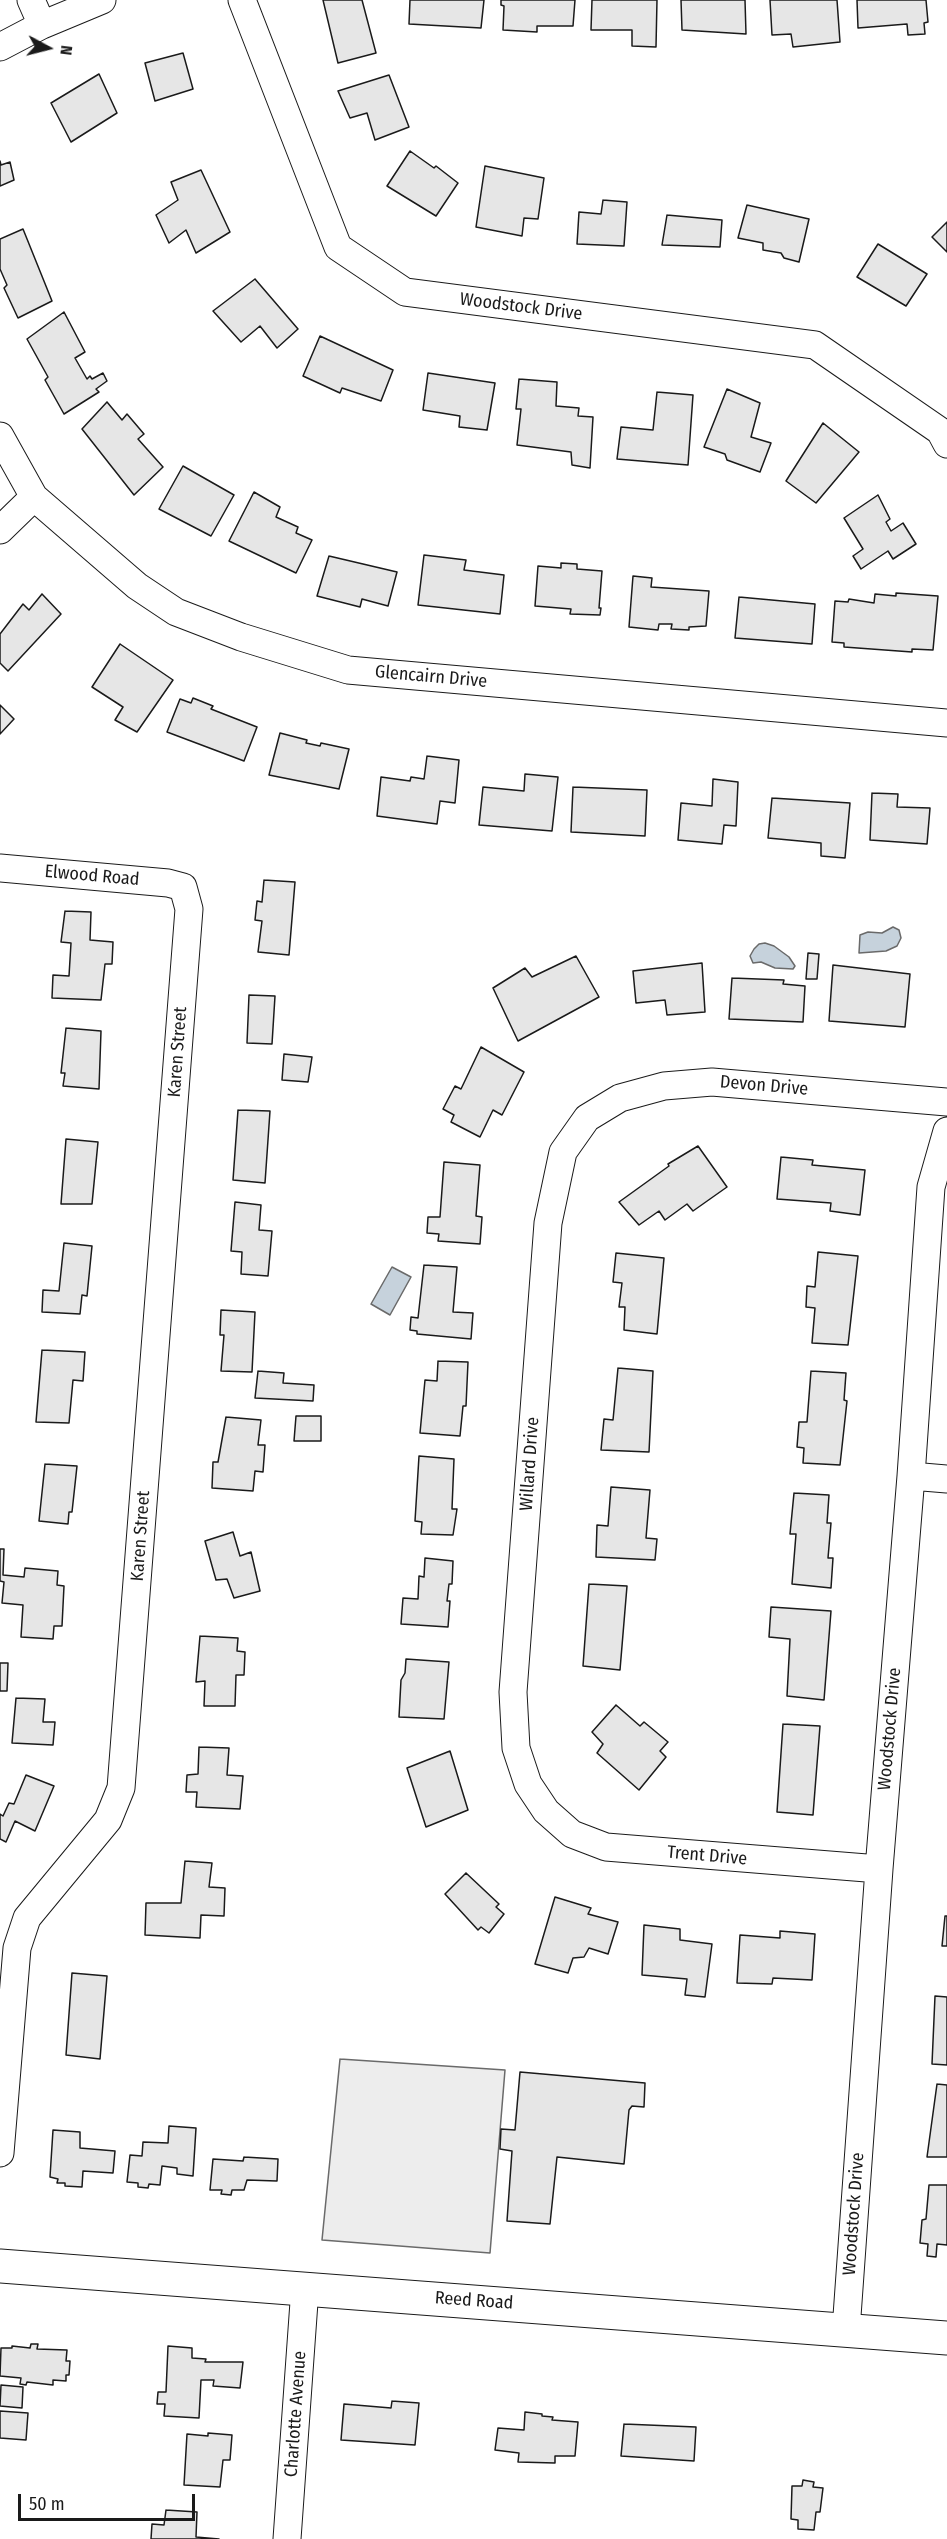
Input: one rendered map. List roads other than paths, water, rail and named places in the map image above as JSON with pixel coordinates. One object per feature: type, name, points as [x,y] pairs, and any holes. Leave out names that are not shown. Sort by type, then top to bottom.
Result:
[{"type":"main road","name":"Reed Road","points":[[0,2266],[947,2338]]},
{"type":"street","points":[[31,0],[42,25]]},
{"type":"street","points":[[0,47],[42,25],[102,0]]},
{"type":"street","name":"Woodstock Drive","points":[[242,0],[338,247],[405,292],[815,345],[945,433]]},
{"type":"street","name":"Glencairn Drive","points":[[0,436],[34,497],[137,586],[176,612],[241,637],[348,670],[947,723]]},
{"type":"street","points":[[0,530],[34,497]]},
{"type":"street","name":"Elwood Road","points":[[0,868],[168,883],[183,888]]},
{"type":"street","name":"Karen Street","points":[[0,2153],[17,1948],[27,1918],[108,1820],[121,1788],[189,909],[183,888]]},
{"type":"street","name":"Devon Drive","points":[[587,1118],[620,1098],[664,1086],[712,1082],[947,1102]]},
{"type":"street","name":"Willard Drive","points":[[546,1811],[528,1784],[516,1748],[513,1692],[548,1223],[563,1152],[587,1118]]},
{"type":"street","name":"Woodstock Drive","points":[[846,2330],[931,1187],[947,1131]]},
{"type":"street","points":[[911,1476],[947,1479]]},
{"type":"street","name":"Trent Drive","points":[[546,1811],[572,1834],[606,1847],[879,1869]]},
{"type":"street","name":"Charlotte Avenue","points":[[287,2539],[305,2288]]}]
